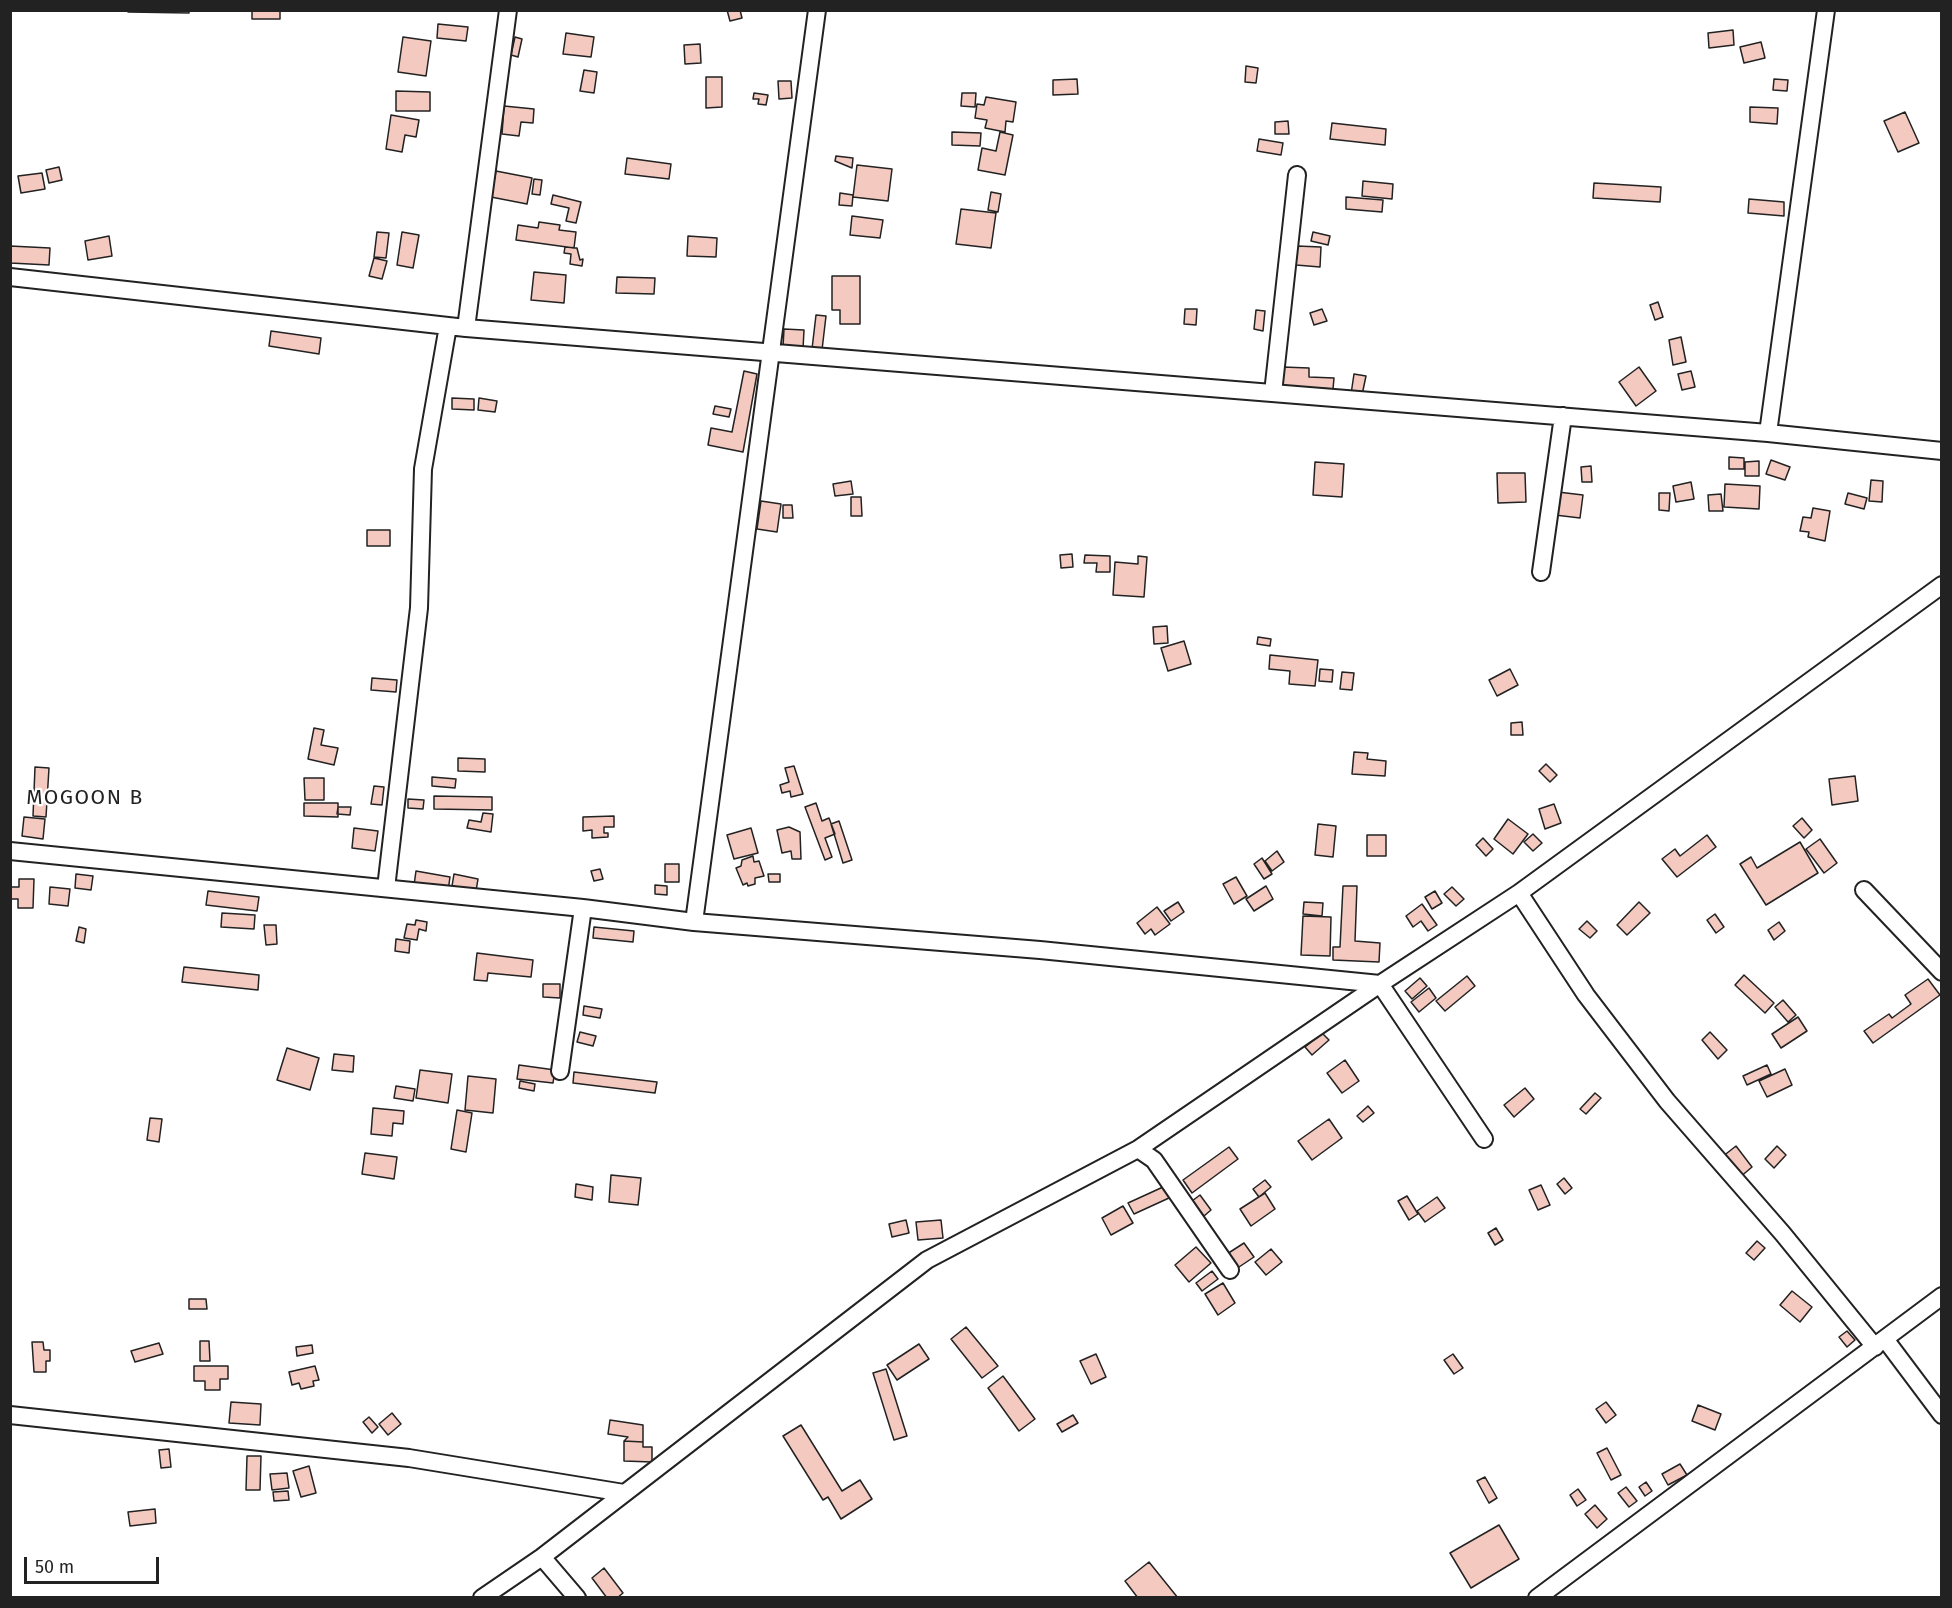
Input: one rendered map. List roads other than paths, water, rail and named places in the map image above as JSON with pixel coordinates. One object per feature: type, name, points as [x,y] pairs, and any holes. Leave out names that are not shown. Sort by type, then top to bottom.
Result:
[{"type":"street","points":[[466,328],[508,10]]},
{"type":"street","points":[[694,922],[817,10]]},
{"type":"street","points":[[1768,433],[1826,10]]},
{"type":"street","points":[[1273,393],[1297,175]]},
{"type":"street","points":[[10,277],[466,328],[1768,433],[1941,451]]},
{"type":"street","points":[[386,888],[419,608],[423,469],[448,326]]},
{"type":"street","points":[[1541,572],[1563,416]]},
{"type":"street","points":[[482,1598],[542,1557],[927,1260],[1138,1149],[1380,984],[1519,893],[1941,585]]},
{"type":"street","points":[[10,851],[583,908],[694,922],[1052,952],[1380,984]]},
{"type":"street","points":[[1864,890],[1941,972]]},
{"type":"street","points":[[1519,893],[1586,995],[1667,1101],[1941,1415]]},
{"type":"street","points":[[560,1071],[583,908]]},
{"type":"street","points":[[1380,984],[1484,1139]]},
{"type":"street","points":[[1138,1149],[1154,1160],[1230,1270]]},
{"type":"street","points":[[1537,1598],[1941,1296]]},
{"type":"street","points":[[10,1415],[409,1458],[624,1493]]},
{"type":"street","points":[[542,1557],[577,1598]]},
{"type":"district","name":"MOGOON B","points":[[85,798]]}]
